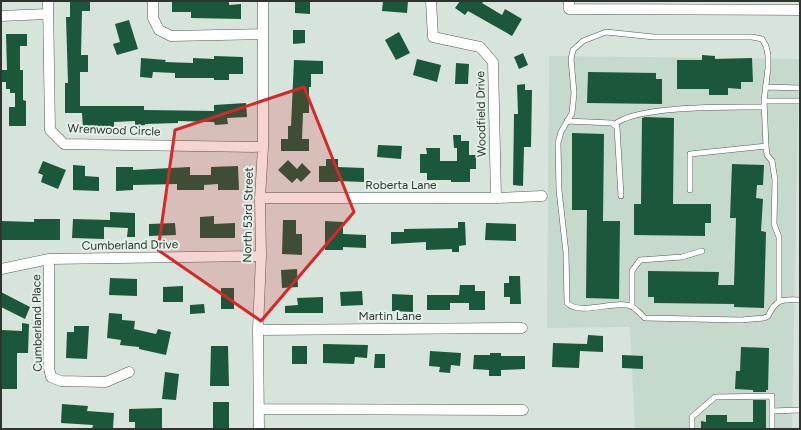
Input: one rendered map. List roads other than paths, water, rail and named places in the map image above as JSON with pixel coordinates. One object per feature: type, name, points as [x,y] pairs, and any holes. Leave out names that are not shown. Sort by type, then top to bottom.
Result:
[{"type":"street","name":"Wrenwood Circle","points":[[48,1],[47,14],[50,130],[64,144],[262,147]]},
{"type":"street","points":[[153,1],[153,18],[159,30],[171,36],[262,34]]},
{"type":"street","name":"North 53rd Street","points":[[259,429],[258,330],[261,256],[260,198],[262,147],[263,1]]},
{"type":"street","name":"Woodfield Drive","points":[[431,1],[433,37],[480,47],[493,62],[496,198]]},
{"type":"street","points":[[569,1],[568,9],[782,5],[800,10]]},
{"type":"street","points":[[1,16],[47,14]]},
{"type":"street","name":"Roberta Lane","points":[[260,198],[496,198],[542,196]]},
{"type":"street","name":"Cumberland Drive","points":[[1,269],[49,259],[261,256]]},
{"type":"street","name":"Cumberland Place","points":[[49,259],[49,368],[51,378],[60,381],[106,382],[129,372]]},
{"type":"street","name":"Martin Lane","points":[[258,330],[522,328]]},
{"type":"street","points":[[259,409],[523,410]]},
{"type":"lane","points":[[779,301],[778,237],[774,224],[775,180],[772,161],[767,155],[764,104],[768,55],[766,46],[762,39],[752,37],[654,37],[606,32],[583,41],[573,50],[571,59],[574,93],[572,113],[561,132],[558,143],[559,190],[566,253],[567,303],[579,308],[632,306],[646,318],[741,320],[764,318],[768,316],[772,308],[779,301],[789,299],[800,300]]},
{"type":"lane","points":[[765,87],[800,88]]},
{"type":"lane","points":[[614,125],[620,120],[632,115],[656,112],[694,108],[800,102]]},
{"type":"lane","points":[[567,121],[612,124],[617,127],[621,196]]},
{"type":"lane","points":[[690,190],[690,154],[766,146]]},
{"type":"lane","points":[[632,306],[632,271],[640,260],[682,257],[702,251]]},
{"type":"lane","points":[[692,429],[692,417],[715,397],[772,396],[772,429]]},
{"type":"lane","points":[[772,411],[800,410]]}]
